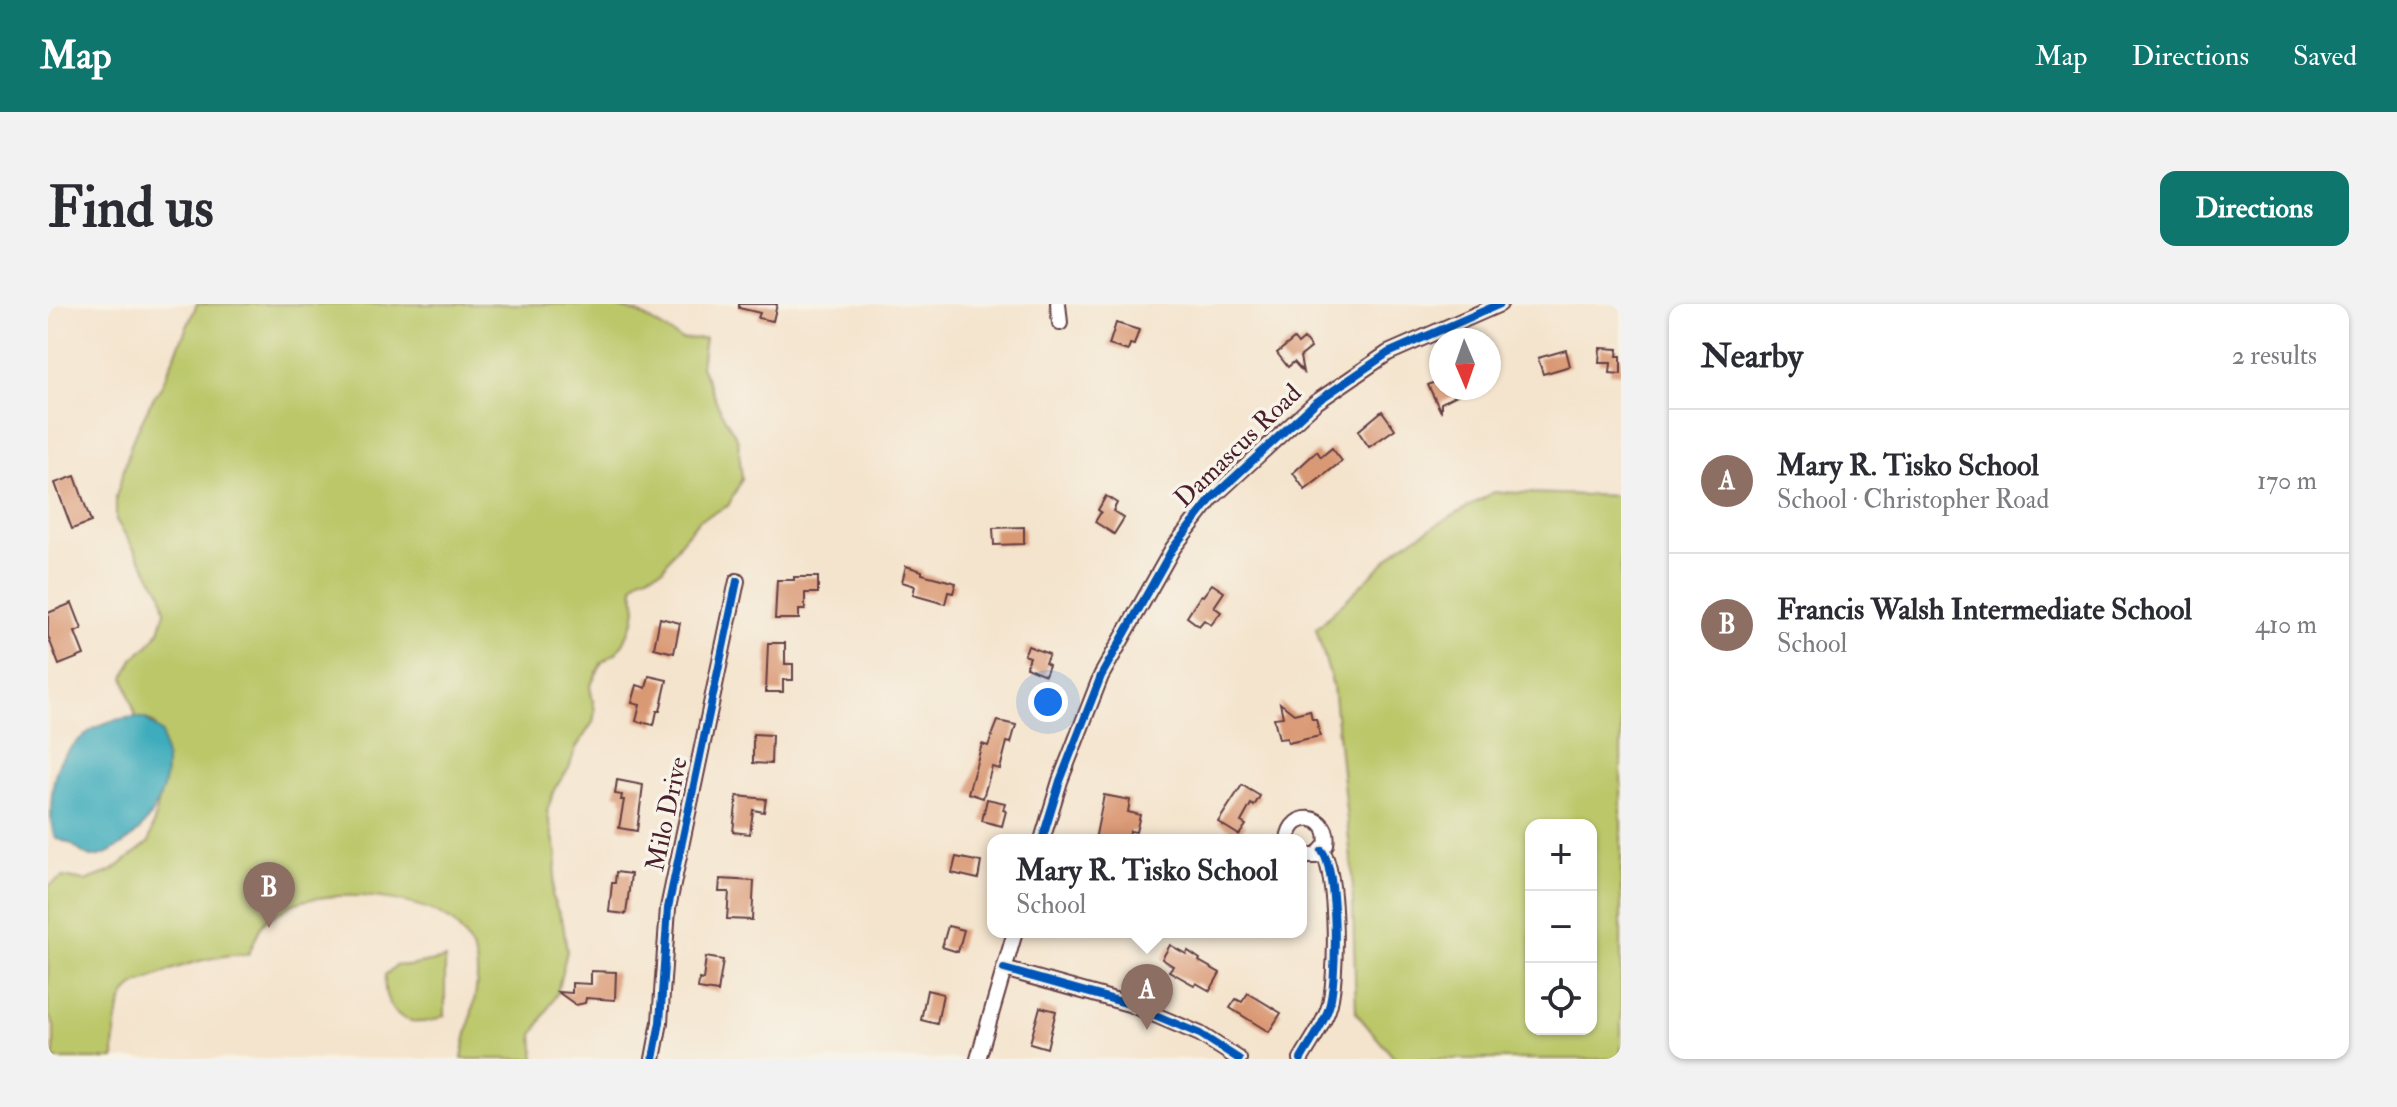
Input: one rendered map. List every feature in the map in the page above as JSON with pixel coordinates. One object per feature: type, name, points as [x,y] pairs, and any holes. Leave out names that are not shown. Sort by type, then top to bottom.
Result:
[{"type":"street","points":[[1058,304],[1060,323]]},
{"type":"street","name":"Damascus Road","points":[[1044,834],[1060,781],[1101,676],[1173,548],[1212,498],[1315,403],[1388,353],[1500,304]]},
{"type":"street","name":"Milo Drive","points":[[653,1059],[660,1022],[668,908],[737,581]]},
{"type":"street","points":[[1289,834],[1294,824],[1307,818],[1315,820],[1326,830],[1327,838],[1322,851],[1316,856],[1307,856]]},
{"type":"street","points":[[1301,1059],[1329,1009],[1334,973],[1332,883],[1327,858],[1322,851]]},
{"type":"street","points":[[978,1059],[1013,938]]},
{"type":"street","points":[[1004,969],[1129,1004],[1200,1034],[1239,1059]]},
{"type":"green space","points":[[197,304],[607,304],[638,313],[681,339],[705,338],[701,366],[721,412],[738,440],[742,479],[728,506],[699,520],[663,569],[640,578],[633,586],[634,620],[624,642],[616,653],[602,662],[590,687],[595,711],[593,722],[555,788],[547,811],[557,855],[552,897],[563,923],[567,951],[557,993],[533,1035],[535,1059],[462,1059],[477,968],[471,947],[451,921],[436,912],[397,901],[332,896],[294,904],[269,918],[260,928],[248,954],[200,960],[134,985],[126,993],[119,1011],[114,1059],[54,1059],[54,1026],[48,1014],[48,886],[63,877],[85,881],[112,871],[149,842],[166,772],[155,724],[136,717],[124,677],[133,659],[159,631],[165,611],[161,592],[116,520],[116,497],[132,441],[161,387]]},
{"type":"green space","points":[[1494,492],[1621,496],[1621,1059],[1395,1059],[1356,1013],[1352,869],[1333,686],[1316,629],[1402,545]]},
{"type":"green space","points":[[445,959],[445,1015],[419,1022],[403,1018],[390,1005],[385,975],[397,965],[409,966]]},
{"type":"water","points":[[146,719],[162,733],[166,763],[159,799],[147,821],[130,839],[107,853],[89,856],[55,837],[52,797],[59,764],[79,740],[95,728],[114,720]]},
{"type":"building","points":[[739,304],[777,304],[773,321],[758,318],[760,313],[739,308]]},
{"type":"building","points":[[1116,323],[1139,330],[1134,345],[1130,344],[1128,351],[1109,345]]},
{"type":"building","points":[[1294,339],[1298,344],[1304,339],[1311,348],[1300,357],[1303,372],[1294,362],[1288,367],[1277,353]]},
{"type":"building","points":[[1600,348],[1618,349],[1621,374],[1610,373],[1611,363],[1599,363]]},
{"type":"building","points":[[1566,350],[1570,366],[1543,374],[1538,358]]},
{"type":"building","points":[[1435,400],[1447,400],[1441,403],[1441,412]]},
{"type":"building","points":[[1382,411],[1395,429],[1369,447],[1358,431]]},
{"type":"building","points":[[1332,448],[1342,461],[1305,490],[1293,473],[1317,451],[1321,457]]},
{"type":"building","points":[[75,476],[91,522],[72,529],[55,483]]},
{"type":"building","points":[[1106,496],[1117,503],[1113,511],[1124,518],[1114,534],[1095,522]]},
{"type":"building","points":[[1024,527],[1024,544],[994,545],[993,528]]},
{"type":"building","points":[[906,566],[922,571],[922,574],[956,583],[953,593],[948,592],[945,604],[913,595],[915,586],[902,582]]},
{"type":"building","points":[[794,577],[818,577],[818,593],[805,593],[805,610],[799,610],[799,619],[775,619],[777,580],[794,580]]},
{"type":"building","points":[[1212,584],[1224,592],[1214,607],[1221,612],[1211,625],[1204,620],[1199,626],[1187,617]]},
{"type":"building","points":[[72,603],[82,629],[75,632],[84,655],[59,665],[48,636],[48,613]]},
{"type":"building","points":[[660,618],[680,623],[674,653],[654,648]]},
{"type":"building","points":[[768,643],[785,643],[785,664],[793,664],[793,680],[783,680],[783,692],[766,692]]},
{"type":"building","points":[[1028,646],[1049,654],[1045,675],[1026,667],[1030,657],[1024,655]]},
{"type":"building","points":[[649,676],[667,680],[654,725],[636,721],[640,705],[632,703],[637,685],[646,688]]},
{"type":"building","points":[[1280,703],[1294,714],[1310,710],[1320,736],[1288,743],[1287,738],[1279,739],[1274,718],[1283,717]]},
{"type":"building","points":[[998,721],[1016,725],[1011,743],[1007,742],[1000,769],[992,767],[983,798],[968,793],[982,744],[988,746]]},
{"type":"building","points":[[753,734],[772,735],[771,764],[753,763]]},
{"type":"building","points":[[617,780],[643,785],[637,831],[619,828],[624,800],[621,800],[622,795],[615,794]]},
{"type":"building","points":[[1242,785],[1260,796],[1254,806],[1251,804],[1241,822],[1246,825],[1240,834],[1218,822]]},
{"type":"building","points":[[1104,795],[1130,800],[1128,812],[1140,815],[1136,832],[1096,834]]},
{"type":"building","points":[[737,796],[766,799],[764,812],[753,810],[750,834],[733,832]]},
{"type":"building","points":[[987,799],[1005,803],[1002,826],[982,821]]},
{"type":"building","points":[[956,857],[981,862],[978,879],[952,873]]},
{"type":"building","points":[[616,872],[631,874],[626,914],[609,912]]},
{"type":"building","points":[[720,879],[754,881],[752,920],[727,919],[729,892],[719,892]]},
{"type":"building","points":[[948,926],[964,930],[958,952],[942,947]]},
{"type":"building","points":[[1170,945],[1186,954],[1188,951],[1220,973],[1210,991],[1169,971],[1173,966],[1162,959]]},
{"type":"building","points":[[706,957],[723,960],[718,992],[698,989],[699,979],[703,980]]},
{"type":"building","points":[[591,971],[616,972],[615,1000],[586,998],[585,1003],[576,1005],[558,992],[572,993],[572,983],[591,984]]},
{"type":"building","points":[[927,990],[943,994],[937,1024],[921,1020]]},
{"type":"building","points":[[1248,993],[1281,1013],[1269,1032],[1230,1008],[1236,999],[1242,1002]]},
{"type":"building","points":[[1040,1007],[1056,1011],[1047,1048],[1030,1043]]},
{"type":"cycle path","points":[[1044,834],[1060,781],[1101,676],[1173,548],[1212,498],[1315,403],[1388,353],[1500,304]]},
{"type":"cycle path","points":[[653,1059],[660,1022],[668,908],[737,581]]},
{"type":"cycle path","points":[[1301,1059],[1328,1010],[1334,978],[1334,904],[1322,851]]},
{"type":"cycle path","points":[[1004,969],[1129,1004],[1200,1034],[1239,1059]]},
{"type":"place","name":"Francis Walsh Intermediate School","points":[[269,928]]},
{"type":"place","name":"Mary R. Tisko School","points":[[1147,1030]]}]
